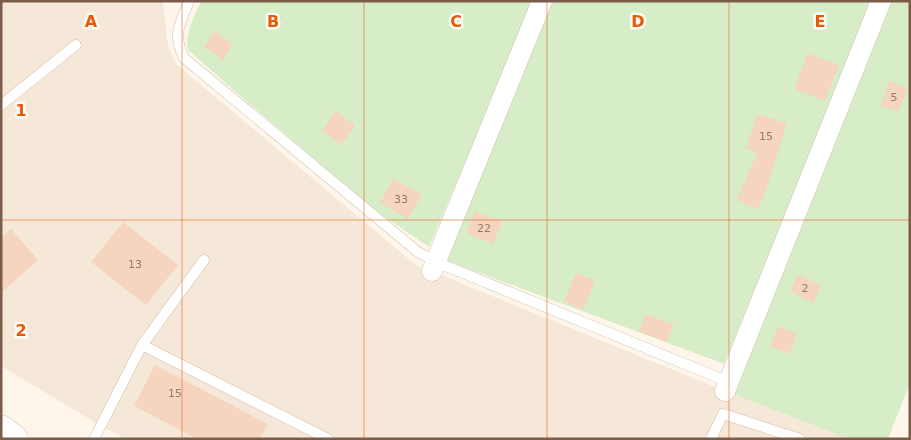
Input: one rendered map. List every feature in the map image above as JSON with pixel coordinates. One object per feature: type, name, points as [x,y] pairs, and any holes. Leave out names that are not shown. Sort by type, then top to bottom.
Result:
[{"type":"street","points":[[434,266],[542,1]]},
{"type":"street","points":[[727,386],[881,1]]},
{"type":"street","points":[[1,430],[14,439]]},
{"type":"lane","points":[[189,1],[178,29],[178,46],[184,58],[434,266],[727,386]]},
{"type":"lane","points":[[1,105],[76,45]]},
{"type":"lane","points":[[94,439],[142,345],[204,260]]},
{"type":"lane","points":[[142,345],[328,439]]},
{"type":"lane","points":[[711,439],[723,414],[800,439]]},
{"type":"shaded area","points":[[1,1],[163,1],[168,46],[177,65],[416,265],[730,393],[849,439],[126,439],[1,366]]},
{"type":"green space","points":[[201,1],[534,1],[429,247],[373,209],[188,50],[189,31]]},
{"type":"green space","points":[[551,1],[872,1],[724,364],[445,260]]},
{"type":"green space","points":[[891,1],[910,1],[910,383],[888,439],[849,439],[730,393]]},
{"type":"building","points":[[214,31],[233,44],[223,60],[204,47]]},
{"type":"building","points":[[808,53],[839,65],[825,101],[794,89]]},
{"type":"building","points":[[890,81],[908,88],[898,112],[880,105]]},
{"type":"building","points":[[335,111],[355,125],[342,145],[322,131]]},
{"type":"building","points":[[757,114],[787,123],[758,209],[737,200],[757,153],[746,149]]},
{"type":"building","points":[[393,179],[422,194],[408,219],[380,203]]},
{"type":"building","points":[[475,211],[502,222],[493,244],[466,233]]},
{"type":"building","points":[[123,222],[178,265],[146,305],[91,262]]},
{"type":"building","points":[[11,229],[38,260],[1,293],[1,238]]},
{"type":"building","points":[[576,273],[595,281],[583,310],[564,301]]},
{"type":"building","points":[[798,274],[821,285],[813,303],[790,291]]},
{"type":"building","points":[[646,314],[674,325],[667,342],[639,332]]},
{"type":"building","points":[[778,326],[797,334],[789,354],[770,346]]},
{"type":"building","points":[[155,365],[268,424],[260,439],[197,439],[134,406]]}]
